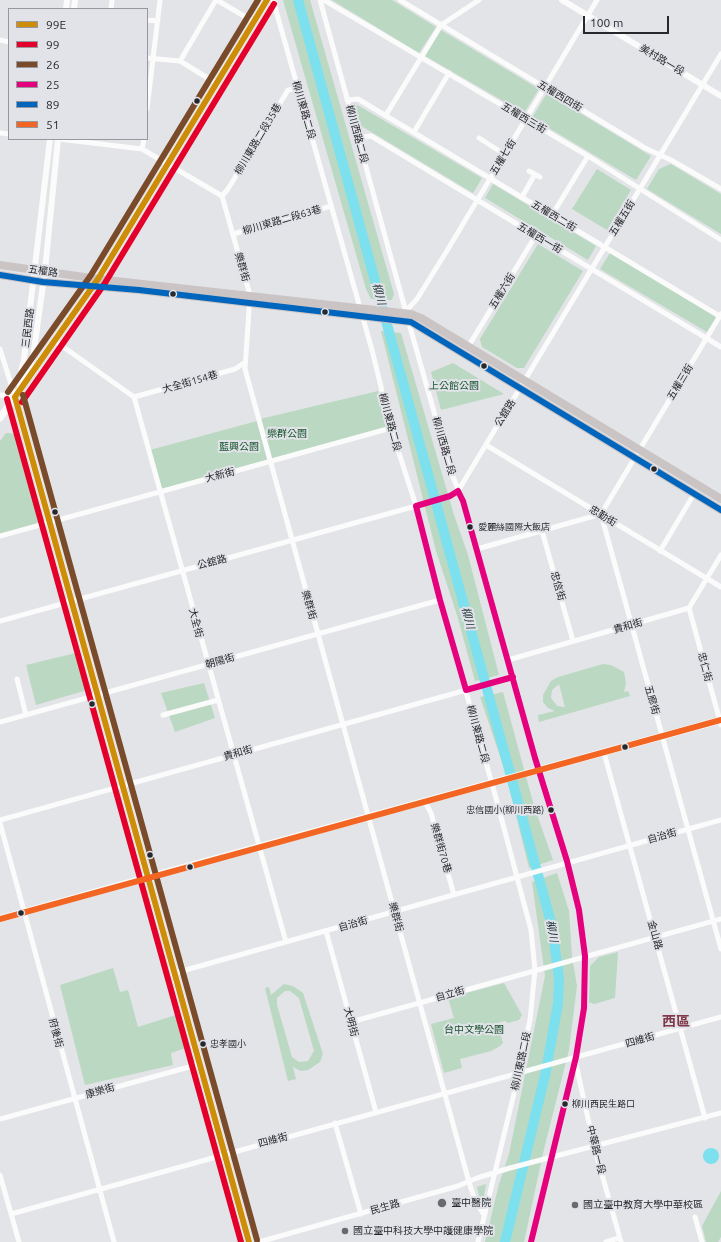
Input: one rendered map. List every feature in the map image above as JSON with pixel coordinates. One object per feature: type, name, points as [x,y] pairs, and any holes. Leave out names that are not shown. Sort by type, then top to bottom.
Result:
[{"type":"main road","points":[[0,418],[96,282],[267,0]]},
{"type":"main road","name":"五權路","points":[[0,265],[45,270],[96,282]]},
{"type":"main road","name":"五權路","points":[[0,275],[43,282],[96,282],[250,299],[402,312]]},
{"type":"main road","name":"五權路","points":[[250,299],[362,318],[404,321]]},
{"type":"main road","points":[[402,312],[418,316],[468,347],[521,385],[634,458],[721,510]]},
{"type":"main road","points":[[404,321],[639,450],[721,499]]},
{"type":"main road","points":[[15,397],[250,1242]]},
{"type":"main road","points":[[0,919],[539,770],[721,722]]},
{"type":"street","points":[[148,100],[160,0]]},
{"type":"street","points":[[180,61],[217,0],[254,22]]},
{"type":"street","name":"柳川東路二段","points":[[273,0],[372,350],[391,428],[416,506],[440,600],[518,878],[531,930],[535,970],[530,1020],[496,1173],[478,1242]]},
{"type":"street","name":"柳川西路二段","points":[[320,0],[358,138],[404,321],[458,491],[463,501],[539,770],[567,861],[579,910],[585,956],[584,1008],[576,1057],[531,1242]]},
{"type":"street","name":"五權西三街","points":[[324,0],[588,156],[640,188],[652,198],[721,240]]},
{"type":"street","name":"五權西四街","points":[[400,0],[645,148],[660,154],[721,189]]},
{"type":"street","points":[[386,115],[442,25],[479,0]]},
{"type":"street","name":"美村路一段","points":[[562,0],[721,96]]},
{"type":"street","name":"五權七街","points":[[402,312],[417,299],[597,0]]},
{"type":"street","points":[[148,20],[158,21]]},
{"type":"street","name":"五權五街","points":[[521,385],[721,54]]},
{"type":"street","points":[[148,58],[180,61],[216,83]]},
{"type":"street","points":[[414,132],[449,73]]},
{"type":"street","name":"柳川東路二段35巷","points":[[222,196],[228,189],[288,90],[298,88]]},
{"type":"street","name":"五權西二街","points":[[348,100],[358,99],[386,115],[721,316]]},
{"type":"street","name":"五權西一街","points":[[358,138],[371,136],[721,347]]},
{"type":"street","points":[[479,138],[504,154]]},
{"type":"street","name":"三民西路","points":[[15,397],[24,359],[50,140]]},
{"type":"street","name":"三民西路","points":[[15,397],[33,357],[45,270],[58,140]]},
{"type":"street","points":[[66,140],[142,149],[222,196]]},
{"type":"street","points":[[142,149],[144,140]]},
{"type":"street","points":[[552,215],[588,156]]},
{"type":"street","points":[[529,171],[540,177]]},
{"type":"street","points":[[522,197],[535,174]]},
{"type":"street","name":"樂群街","points":[[222,196],[250,299],[244,363],[291,540],[469,1182],[474,1198],[484,1215]]},
{"type":"street","name":"柳川東路二段63巷","points":[[233,234],[331,206]]},
{"type":"street","name":"五權六街","points":[[468,347],[536,235]]},
{"type":"street","name":"五權三街","points":[[634,458],[706,338],[721,316]]},
{"type":"street","points":[[55,341],[134,397]]},
{"type":"street","points":[[0,349],[15,397],[0,395]]},
{"type":"street","name":"大全街154巷","points":[[134,397],[235,369],[244,363]]},
{"type":"street","name":"公舘路","points":[[0,620],[450,496],[458,491],[521,385]]},
{"type":"street","name":"大全街","points":[[134,397],[258,847],[286,942]]},
{"type":"street","name":"大新街","points":[[0,536],[391,428]]},
{"type":"street","name":"忠勤街","points":[[486,445],[721,587]]},
{"type":"street","points":[[477,549],[601,514],[634,458]]},
{"type":"street","points":[[660,551],[694,494]]},
{"type":"street","name":"五廊街","points":[[601,514],[721,949]]},
{"type":"street","name":"忠信街","points":[[542,530],[573,641]]},
{"type":"street","points":[[689,608],[721,555]]},
{"type":"street","name":"朝陽街","points":[[0,722],[440,600]]},
{"type":"street","name":"貴和街","points":[[508,660],[689,608]]},
{"type":"street","name":"忠仁街","points":[[689,608],[721,722]]},
{"type":"street","name":"貴和街","points":[[0,822],[123,785],[513,677]]},
{"type":"street","points":[[16,679],[26,715]]},
{"type":"street","points":[[163,715],[218,700]]},
{"type":"street","name":"金山路","points":[[604,753],[705,1118]]},
{"type":"street","name":"樂群街70巷","points":[[425,802],[431,813],[454,895]]},
{"type":"street","name":"自治街","points":[[175,973],[518,878],[567,861],[721,820]]},
{"type":"street","name":"府後街","points":[[0,822],[74,1098],[101,1189],[114,1242]]},
{"type":"street","points":[[585,956],[721,919]]},
{"type":"street","name":"大明街","points":[[326,931],[376,1112]]},
{"type":"street","name":"自立街","points":[[351,1022],[585,956]]},
{"type":"street","name":"四維街","points":[[11,1214],[226,1153],[721,1017]]},
{"type":"street","name":"中華路一段","points":[[576,1057],[578,1074],[594,1146],[620,1240]]},
{"type":"street","name":"康樂街","points":[[0,1119],[200,1064]]},
{"type":"street","points":[[552,1157],[721,1113]]},
{"type":"street","points":[[335,1123],[360,1214]]},
{"type":"street","name":"民生路","points":[[259,1242],[360,1214],[469,1182],[477,1178],[510,1168],[552,1157]]},
{"type":"street","points":[[0,1175],[19,1242]]},
{"type":"street","points":[[695,1217],[702,1242]]},
{"type":"street","points":[[606,1242],[620,1240]]},
{"type":"green space","points":[[283,0],[310,0],[394,294],[392,300],[371,299],[366,289]]},
{"type":"green space","points":[[332,0],[392,0],[436,27],[419,53]]},
{"type":"green space","points":[[441,30],[539,89],[524,113],[425,56]]},
{"type":"green space","points":[[547,93],[651,156],[636,180],[532,118]]},
{"type":"green space","points":[[354,103],[482,178],[473,193],[358,124]]},
{"type":"green space","points":[[671,164],[721,194],[721,234],[647,189],[659,169]]},
{"type":"green space","points":[[597,169],[631,190],[607,230],[572,209]]},
{"type":"green space","points":[[493,184],[596,246],[588,260],[485,198]]},
{"type":"green space","points":[[538,244],[583,271],[524,368],[517,368],[482,347],[480,339]]},
{"type":"green space","points":[[610,253],[714,314],[716,318],[707,332],[600,269]]},
{"type":"green space","points":[[381,331],[401,333],[454,515],[468,555],[499,675],[475,681],[457,615],[436,551]]},
{"type":"green space","name":"上公館公園","points":[[453,363],[504,394],[441,410],[431,372]]},
{"type":"green space","name":"樂群公園","points":[[378,391],[388,428],[271,459],[260,419]]},
{"type":"green space","name":"藍興公園","points":[[257,421],[267,460],[161,489],[150,450]]},
{"type":"green space","points":[[6,433],[17,434],[41,513],[38,523],[0,537],[0,441]]},
{"type":"green space","points":[[76,653],[87,690],[36,705],[26,665]]},
{"type":"green space","points":[[603,664],[611,665],[624,672],[626,683],[624,692],[628,691],[630,696],[539,722],[538,715],[555,711],[548,708],[543,702],[543,695],[551,681],[558,677]],"holes":[[[559,684],[565,707],[557,706],[551,698],[552,690]]]},
{"type":"green space","points":[[204,683],[215,718],[175,732],[161,693]]},
{"type":"green space","points":[[503,692],[534,806],[553,860],[529,868],[505,771],[480,697]]},
{"type":"green space","points":[[557,873],[569,911],[572,956],[577,986],[569,1050],[544,1149],[524,1242],[485,1242],[499,1184],[509,1154],[545,976],[532,882]]},
{"type":"green space","points":[[618,952],[615,998],[594,1004],[589,1002],[590,966],[599,957]]},
{"type":"green space","points":[[113,968],[120,992],[128,990],[138,1027],[176,1015],[186,1048],[171,1053],[173,1065],[85,1085],[60,985]]},
{"type":"green space","name":"台中文學公園","points":[[504,983],[522,1015],[519,1020],[508,1023],[505,1021],[497,1023],[503,1043],[500,1046],[491,1051],[460,1059],[462,1068],[444,1073],[431,1024],[454,1018],[448,998]]},
{"type":"green space","points":[[284,984],[293,986],[303,993],[323,1054],[320,1062],[308,1070],[301,1071],[293,1067],[296,1079],[288,1081],[265,988],[269,987],[271,995]],"holes":[[[285,991],[290,991],[299,998],[314,1051],[308,1061],[299,1062],[292,1057],[277,1005],[277,998]]]},
{"type":"green space","points":[[486,1184],[483,1202],[481,1204],[477,1187]]},
{"type":"green space","points":[[721,1191],[721,1237],[718,1242],[706,1242],[702,1226]]},
{"type":"water","points":[[711,1148],[718,1153],[719,1156],[714,1163],[711,1164],[704,1159],[703,1156],[708,1149]]},
{"type":"waterway","name":"柳川","points":[[298,0],[552,926],[559,979],[558,1003],[546,1071],[505,1242]]},
{"type":"transit line","name":"26","points":[[8,392],[91,275],[258,0]]},
{"type":"transit line","name":"99E","points":[[15,397],[98,279],[267,0]]},
{"type":"transit line","name":"99","points":[[22,402],[105,283],[274,4]]},
{"type":"transit line","name":"89","points":[[0,275],[43,282],[139,290],[411,322],[721,510]]},
{"type":"transit line","name":"26","points":[[23,395],[257,1240]]},
{"type":"transit line","name":"99E","points":[[15,397],[249,1242]]},
{"type":"transit line","name":"99","points":[[7,399],[241,1242]]},
{"type":"transit line","name":"25","points":[[458,491],[463,501],[535,758],[567,861],[579,910],[585,956],[584,1008],[576,1057],[531,1242]]},
{"type":"transit line","name":"25","points":[[458,491],[450,496],[416,506],[440,600],[466,690],[513,677]]},
{"type":"transit line","name":"51","points":[[0,919],[721,720]]},
{"type":"place","name":"愛麗絲國際大飯店","points":[[470,527]]},
{"type":"place","name":"忠信國小(柳川西路)","points":[[551,810]]},
{"type":"place","name":"忠孝國小","points":[[203,1044]]},
{"type":"place","name":"柳川西民生路口","points":[[565,1104]]},
{"type":"place","name":"臺中醫院","points":[[442,1203]]},
{"type":"place","name":"國立臺中教育大學中華校區","points":[[575,1205]]},
{"type":"place","name":"國立臺中科技大學中護健康學院","points":[[345,1231]]},
{"type":"district","name":"西區","points":[[676,1021]]}]
